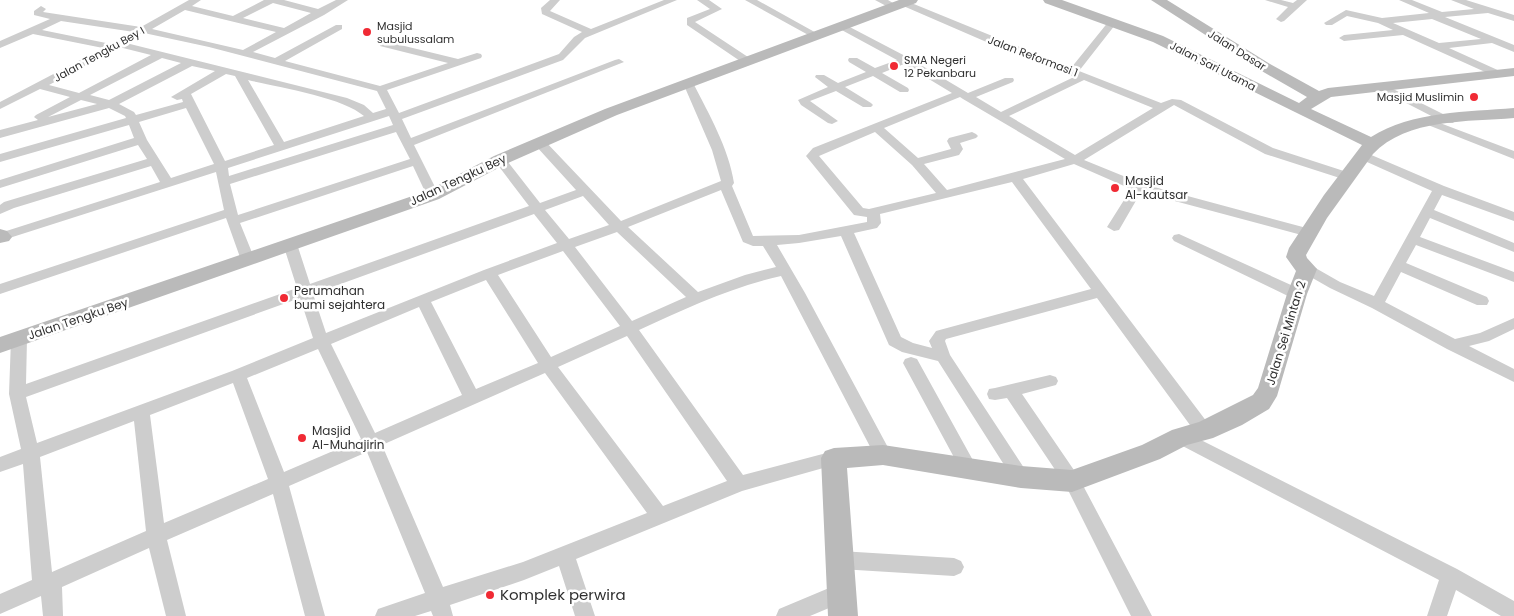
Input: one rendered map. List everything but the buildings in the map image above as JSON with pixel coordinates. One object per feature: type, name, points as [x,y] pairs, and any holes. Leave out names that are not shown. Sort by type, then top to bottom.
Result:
[{"type":"street","name":"Jalan Tengku Bey I","points":[[0,106],[116,46],[196,0]]},
{"type":"street","points":[[234,19],[272,0],[321,13]]},
{"type":"street","points":[[244,53],[343,0]]},
{"type":"street","points":[[555,0],[546,8],[545,12],[590,32]]},
{"type":"street","points":[[223,182],[559,58],[575,40],[590,32],[672,0]]},
{"type":"street","points":[[702,0],[717,9],[690,20],[690,22],[747,61]]},
{"type":"street","points":[[750,0],[815,35]]},
{"type":"street","name":"Jalan Sari Utama","points":[[1050,0],[1158,39],[1300,110],[1368,150]]},
{"type":"street","name":"Jalan Dasar","points":[[1158,0],[1265,67],[1318,97]]},
{"type":"street","points":[[1270,0],[1298,3]]},
{"type":"street","points":[[1404,0],[1514,49]]},
{"type":"street","points":[[1456,0],[1474,2],[1488,10],[1514,18]]},
{"type":"street","name":"Jalan Tengku Bey","points":[[0,345],[433,194],[500,160],[611,112],[841,26],[897,2]]},
{"type":"street","name":"Jalan Reformasi 1","points":[[897,2],[1162,107]]},
{"type":"street","points":[[1281,19],[1298,3]]},
{"type":"street","points":[[184,7],[285,31]]},
{"type":"street","points":[[41,9],[38,14],[142,30],[210,44],[381,88],[477,56]]},
{"type":"street","points":[[1381,22],[1488,10]]},
{"type":"street","points":[[1330,23],[1348,13],[1381,22],[1498,74]]},
{"type":"street","points":[[0,45],[60,18]]},
{"type":"street","points":[[1073,72],[1112,23]]},
{"type":"street","points":[[841,26],[905,60],[1075,160],[1138,187],[1309,233]]},
{"type":"street","points":[[275,62],[339,27]]},
{"type":"street","points":[[32,32],[160,55],[343,100],[360,107],[372,118]]},
{"type":"street","points":[[1344,38],[1405,32]]},
{"type":"street","points":[[1438,46],[1514,38]]},
{"type":"street","points":[[384,44],[458,62]]},
{"type":"street","points":[[14,131],[160,55]]},
{"type":"street","points":[[853,60],[904,90]]},
{"type":"street","points":[[832,122],[804,101],[806,98],[905,60]]},
{"type":"street","points":[[408,143],[619,62]]},
{"type":"street","points":[[0,134],[110,104],[189,63]]},
{"type":"street","points":[[148,115],[224,71]]},
{"type":"street","points":[[1300,110],[1318,97],[1328,94],[1514,72]]},
{"type":"street","points":[[240,75],[281,147]]},
{"type":"street","points":[[820,76],[867,104]]},
{"type":"street","points":[[1001,116],[1084,76]]},
{"type":"street","points":[[1009,80],[964,95],[817,151],[812,156],[859,212],[866,214],[1075,160],[1172,102],[1181,104],[1269,151],[1346,176]]},
{"type":"street","points":[[0,465],[238,375],[489,273],[619,226],[725,184],[729,180],[725,168],[697,99],[688,83]]},
{"type":"street","points":[[41,86],[110,104],[130,114],[141,140],[168,184]]},
{"type":"street","points":[[1383,87],[1441,122],[1514,154]]},
{"type":"street","points":[[381,88],[433,194]]},
{"type":"street","points":[[184,93],[222,167],[223,182],[232,216],[248,260]]},
{"type":"street","points":[[0,158],[190,104]]},
{"type":"street","name":"Jalan Sei Mintan 2","points":[[834,458],[882,455],[1021,477],[1072,480],[1151,452],[1181,437],[1204,431],[1233,418],[1261,402],[1269,390],[1297,294],[1307,270],[1298,261],[1296,254],[1298,246],[1309,233],[1346,176],[1368,150],[1390,134],[1441,122],[1514,113]]},
{"type":"street","points":[[153,161],[9,205],[0,211],[4,235],[372,118],[396,119]]},
{"type":"street","points":[[877,128],[916,162],[944,194]]},
{"type":"street","points":[[916,162],[955,152],[957,149],[953,141],[972,136]]},
{"type":"street","points":[[0,184],[141,140]]},
{"type":"street","points":[[540,143],[619,226],[696,298]]},
{"type":"street","points":[[1368,150],[1439,189],[1514,217]]},
{"type":"street","points":[[500,160],[629,327],[739,484]]},
{"type":"street","points":[[0,289],[232,216],[418,161]]},
{"type":"street","points":[[1015,177],[1204,431]]},
{"type":"street","points":[[725,184],[748,239],[753,242],[768,242],[846,231],[872,225],[874,223],[873,212]]},
{"type":"street","points":[[1114,227],[1138,187]]},
{"type":"street","points":[[1377,304],[1439,189]]},
{"type":"street","points":[[17,394],[585,191]]},
{"type":"street","points":[[1426,212],[1514,248]]},
{"type":"street","points":[[846,231],[896,341],[908,348],[943,357]]},
{"type":"street","points":[[1179,238],[1297,294]]},
{"type":"street","points":[[1411,238],[1514,277]]},
{"type":"street","points":[[768,242],[882,455]]},
{"type":"street","points":[[290,244],[322,340],[372,443],[440,608]]},
{"type":"street","points":[[1398,265],[1482,300]]},
{"type":"street","points":[[0,604],[372,443],[696,298],[750,278],[784,270]]},
{"type":"street","points":[[1307,270],[1377,304],[1453,346],[1514,376]]},
{"type":"street","points":[[489,273],[548,365],[659,515]]},
{"type":"street","points":[[1021,477],[943,357],[937,341],[940,335],[1100,292]]},
{"type":"street","points":[[423,300],[472,398]]},
{"type":"street","points":[[1453,346],[1484,338],[1512,326]]},
{"type":"street","points":[[19,339],[17,394],[31,454],[47,585],[53,616]]},
{"type":"street","points":[[911,363],[969,469]]},
{"type":"street","points":[[238,375],[279,483],[315,616]]},
{"type":"street","points":[[1050,381],[1003,393],[1072,480],[1142,616]]},
{"type":"street","points":[[141,411],[156,537],[176,616]]},
{"type":"street","points":[[1181,437],[1450,576],[1514,612]]},
{"type":"street","points":[[385,616],[440,608],[659,515],[739,484],[834,458],[842,604],[786,616]]},
{"type":"street","points":[[564,555],[585,616]]},
{"type":"street","points":[[840,560],[954,567]]},
{"type":"street","points":[[1438,616],[1450,576]]},
{"type":"place","name":"Masjid subulussalam","points":[[367,32]]},
{"type":"place","name":"SMA Negeri 12 Pekanbaru","points":[[894,66]]},
{"type":"place","name":"Masjid Muslimin","points":[[1474,97]]},
{"type":"place","name":"Masjid Al-kautsar","points":[[1115,188]]},
{"type":"place","name":"Perumahan bumi sejahtera","points":[[284,298]]},
{"type":"place","name":"Masjid Al-Muhajirin","points":[[302,438]]},
{"type":"place","name":"Komplek perwira","points":[[490,595]]}]
